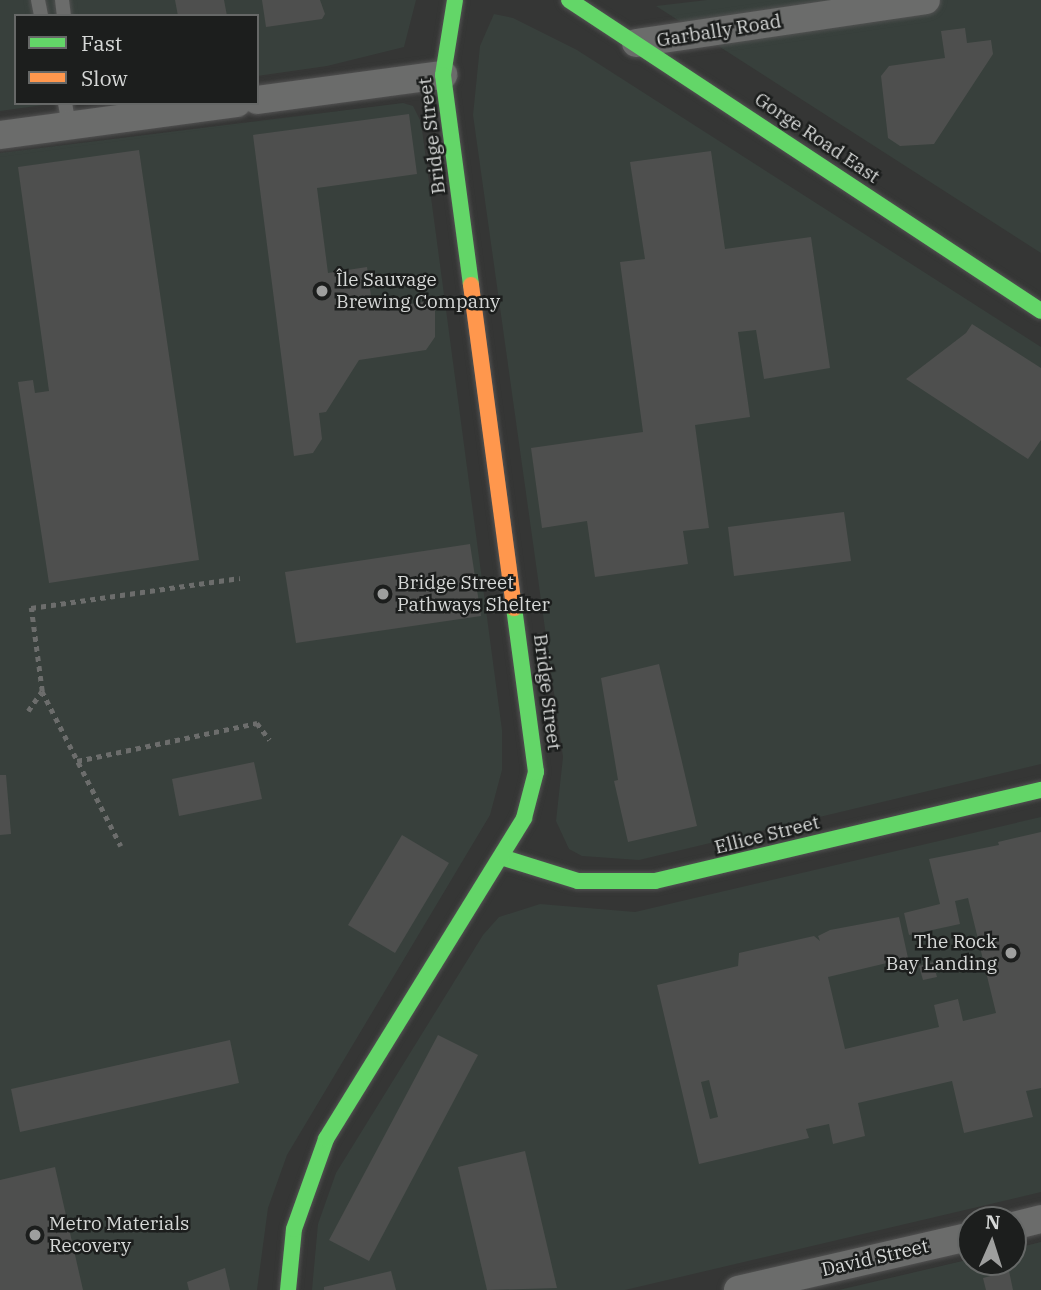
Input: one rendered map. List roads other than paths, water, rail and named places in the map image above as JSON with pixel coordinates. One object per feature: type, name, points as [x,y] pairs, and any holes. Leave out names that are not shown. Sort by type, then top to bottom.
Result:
[{"type":"street","name":"Bridge Street","points":[[288,1290],[293,1229],[326,1139],[524,818],[536,772],[443,75],[455,0]]},
{"type":"street","name":"Gorge Road East","points":[[569,0],[1041,311]]},
{"type":"street","name":"Garbally Road","points":[[636,43],[862,4],[926,0]]},
{"type":"street","points":[[259,100],[443,75]]},
{"type":"street","points":[[0,135],[67,115],[209,105]]},
{"type":"street","name":"Ellice Street","points":[[501,858],[578,881],[655,881],[1041,790]]},
{"type":"street","name":"David Street","points":[[738,1290],[957,1239]]},
{"type":"place","name":"Île Sauvage Brewing Company","points":[[322,291]]},
{"type":"place","name":"Bridge Street Pathways Shelter","points":[[383,594]]},
{"type":"place","name":"The Rock Bay Landing","points":[[1011,953]]},
{"type":"place","name":"Metro Materials Recovery","points":[[35,1235]]}]
